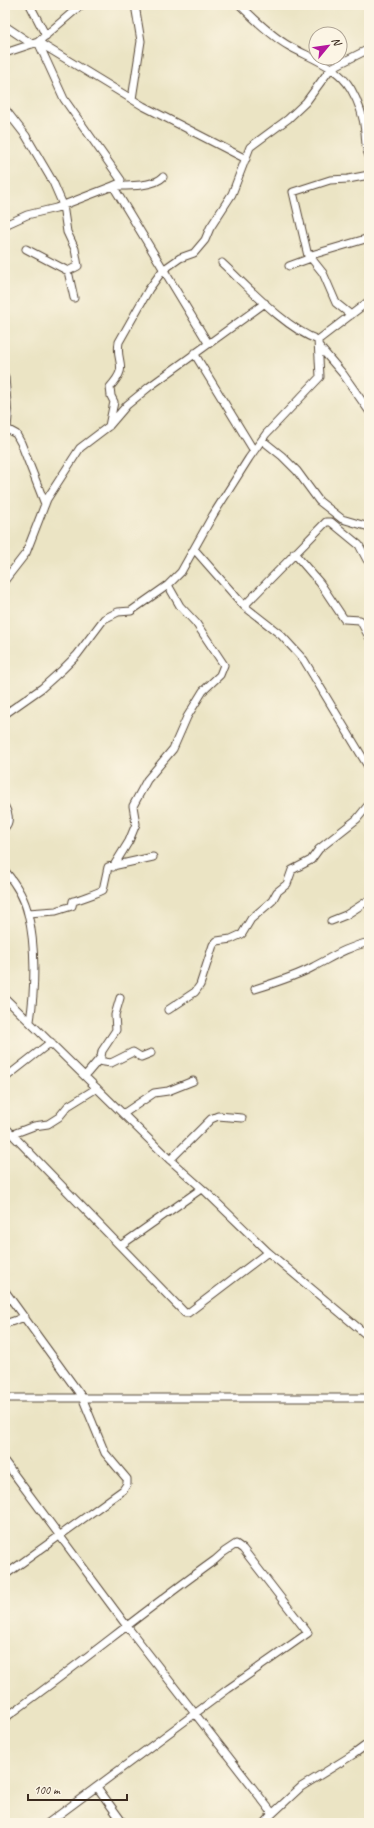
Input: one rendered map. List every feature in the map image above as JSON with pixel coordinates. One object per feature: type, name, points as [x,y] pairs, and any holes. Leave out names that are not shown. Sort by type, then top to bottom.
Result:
[{"type":"street","points":[[30,5],[46,36]]},
{"type":"street","points":[[5,53],[35,43],[46,36],[81,5]]},
{"type":"street","points":[[132,99],[141,41],[135,5]]},
{"type":"street","points":[[240,5],[250,16],[288,45],[331,68],[343,78],[351,89],[360,111],[365,131],[366,151],[369,156]]},
{"type":"street","points":[[5,26],[132,99],[246,159]]},
{"type":"street","points":[[5,225],[27,214],[62,205],[113,186],[120,183],[121,180],[90,134],[72,111],[35,43]]},
{"type":"street","points":[[109,426],[114,402],[111,396],[110,387],[119,377],[122,369],[118,349],[120,342],[149,289],[163,270],[180,258],[194,253],[205,240],[210,228],[232,194],[250,147],[306,102],[331,68],[369,49]]},
{"type":"street","points":[[5,109],[42,161],[53,182],[62,205],[67,232],[75,249],[78,266],[68,271]]},
{"type":"street","points":[[369,175],[348,179],[330,180],[293,192],[308,256],[369,238]]},
{"type":"street","points":[[113,186],[140,185],[160,180],[163,177]]},
{"type":"street","points":[[113,186],[208,343]]},
{"type":"street","points":[[26,250],[68,271]]},
{"type":"street","points":[[289,266],[311,258],[323,273],[336,303],[351,315]]},
{"type":"street","points":[[222,263],[265,303],[297,329],[319,343],[369,411]]},
{"type":"street","points":[[68,271],[74,298]]},
{"type":"street","points":[[319,343],[369,301]]},
{"type":"street","points":[[5,580],[26,553],[47,499],[80,448],[109,426],[127,405],[194,353],[265,303]]},
{"type":"street","points":[[5,714],[42,688],[62,670],[77,655],[104,619],[118,612],[131,610],[168,585],[181,572],[213,515],[254,451],[262,440],[320,377],[319,343]]},
{"type":"street","points":[[194,353],[254,451]]},
{"type":"street","points":[[5,377],[8,416],[6,429],[16,434],[21,442],[45,504]]},
{"type":"street","points":[[262,440],[282,456],[296,471],[319,501],[342,519],[369,527]]},
{"type":"street","points":[[244,606],[272,579],[294,553],[326,522],[329,521],[359,545],[367,560],[369,560]]},
{"type":"street","points":[[194,550],[244,606],[281,635],[304,660],[369,768]]},
{"type":"street","points":[[294,553],[320,583],[344,619],[360,620],[369,637]]},
{"type":"street","points":[[113,867],[129,841],[136,824],[133,806],[147,780],[173,748],[187,717],[203,691],[220,675],[224,665],[196,623],[180,606],[168,585]]},
{"type":"street","points":[[168,1010],[194,992],[200,985],[213,945],[217,941],[231,939],[242,934],[251,919],[272,901],[277,892],[287,884],[292,870],[311,860],[319,849],[357,819],[369,804]]},
{"type":"street","points":[[5,807],[9,814],[8,824],[5,827]]},
{"type":"street","points":[[28,913],[56,911],[72,906],[73,901],[78,901],[84,896],[101,892],[103,890],[106,881],[106,868],[153,857]]},
{"type":"street","points":[[5,871],[13,880],[28,913],[33,940],[32,1006],[30,1021]]},
{"type":"street","points":[[331,921],[346,915],[369,900]]},
{"type":"street","points":[[255,988],[312,968],[334,954],[352,946],[369,942]]},
{"type":"street","points":[[5,998],[52,1042],[96,1088],[170,1160],[268,1252],[369,1337]]},
{"type":"street","points":[[85,1076],[98,1061],[102,1051],[116,1030],[115,1015],[120,998]]},
{"type":"street","points":[[5,1078],[52,1042]]},
{"type":"street","points":[[98,1061],[111,1063],[133,1052],[141,1057],[151,1053]]},
{"type":"street","points":[[123,1114],[154,1092],[168,1091],[193,1081]]},
{"type":"street","points":[[13,1134],[34,1126],[48,1124],[59,1117],[68,1106],[96,1088]]},
{"type":"street","points":[[170,1160],[211,1119],[218,1116],[242,1118]]},
{"type":"street","points":[[5,1127],[186,1313],[268,1252]]},
{"type":"street","points":[[120,1246],[201,1189]]},
{"type":"street","points":[[5,1292],[25,1317],[82,1397],[105,1453],[127,1479],[127,1484],[123,1490],[5,1575]]},
{"type":"street","points":[[5,1324],[25,1317]]},
{"type":"street","points":[[5,1398],[369,1398]]},
{"type":"street","points":[[5,1462],[58,1536],[270,1810],[271,1815]]},
{"type":"street","points":[[5,1718],[102,1646],[126,1625],[236,1544],[243,1549],[308,1633],[48,1823]]},
{"type":"street","points":[[264,1823],[301,1787],[369,1743]]},
{"type":"street","points":[[97,1787],[122,1823]]}]
